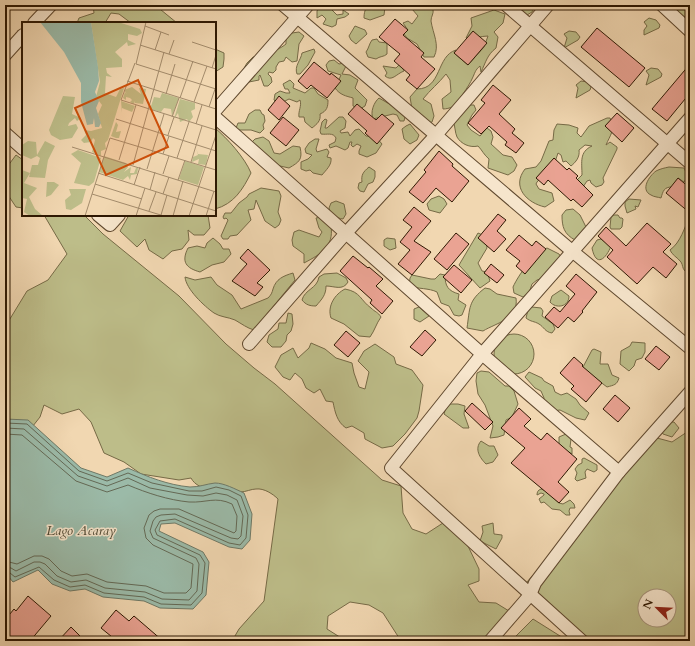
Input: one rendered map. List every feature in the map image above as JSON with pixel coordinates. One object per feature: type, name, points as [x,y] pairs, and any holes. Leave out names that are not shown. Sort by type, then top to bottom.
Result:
[{"type":"street","points":[[35,22],[50,5]]},
{"type":"street","points":[[283,5],[437,134],[572,251],[690,348]]},
{"type":"street","points":[[216,110],[308,5]]},
{"type":"street","points":[[506,5],[690,163]]},
{"type":"street","points":[[249,344],[346,233],[437,134],[548,5]]},
{"type":"street","points":[[662,5],[690,31]]},
{"type":"street","points":[[5,55],[22,36]]},
{"type":"street","points":[[216,118],[482,354],[619,472]]},
{"type":"street","points":[[582,641],[391,468],[482,354],[690,118]]},
{"type":"street","points":[[5,133],[22,148]]},
{"type":"street","points":[[99,216],[110,225],[118,216]]},
{"type":"street","points":[[490,641],[530,595],[535,583],[619,472],[690,392]]},
{"type":"green space","points":[[93,5],[155,5],[176,22],[130,22],[119,14],[111,13],[106,22],[77,22],[79,18],[94,13]]},
{"type":"green space","points":[[320,5],[331,5],[331,9],[337,15],[343,14],[343,10],[349,14],[345,17],[337,19],[336,25],[332,27],[323,24],[326,19],[322,15],[317,18],[317,11]]},
{"type":"green space","points":[[369,5],[384,5],[384,15],[370,20],[364,18],[365,11]]},
{"type":"green space","points":[[407,5],[428,5],[428,7],[433,9],[431,21],[436,39],[436,53],[434,57],[424,57],[417,44],[407,38],[404,34],[408,30],[403,23],[408,21],[412,24],[418,16],[412,9],[405,8]]},
{"type":"green space","points":[[509,5],[536,5],[532,12],[522,18]]},
{"type":"green space","points":[[663,5],[690,5],[690,20]]},
{"type":"green space","points":[[494,10],[505,14],[503,23],[494,32],[498,37],[496,48],[489,56],[481,72],[480,66],[477,69],[471,82],[452,107],[443,109],[442,99],[451,92],[450,80],[446,74],[423,99],[431,104],[434,116],[432,122],[428,124],[412,109],[410,97],[417,89],[425,88],[431,84],[450,53],[456,50],[454,53],[468,65],[484,47],[488,36],[466,38],[472,26],[471,18]]},
{"type":"green space","points":[[649,18],[656,20],[660,25],[659,28],[644,35],[644,30],[647,26],[644,22]]},
{"type":"green space","points":[[355,26],[365,30],[367,34],[356,44],[349,36]]},
{"type":"green space","points":[[569,31],[576,32],[580,37],[578,40],[564,48],[567,38],[564,34]]},
{"type":"green space","points":[[299,32],[304,36],[299,44],[297,61],[292,62],[286,57],[284,61],[279,62],[276,70],[273,73],[269,72],[268,74],[271,77],[272,82],[268,86],[264,86],[260,75],[259,80],[249,82],[240,75],[247,63],[253,57],[266,54],[279,48],[286,44],[286,37],[292,33]]},
{"type":"green space","points":[[377,39],[379,42],[387,43],[387,54],[376,59],[368,57],[366,52],[370,43],[372,40]]},
{"type":"green space","points":[[216,49],[224,53],[223,67],[216,71]]},
{"type":"green space","points":[[314,49],[315,52],[308,65],[300,74],[297,74],[297,66],[302,53]]},
{"type":"green space","points":[[334,60],[339,64],[344,63],[346,66],[342,74],[350,75],[358,80],[355,88],[367,100],[365,106],[360,109],[353,106],[353,98],[341,94],[335,88],[341,75],[328,71],[326,65],[329,61]]},
{"type":"green space","points":[[399,65],[404,71],[392,78],[387,78],[385,76],[387,73],[383,66],[396,68]]},
{"type":"green space","points":[[651,68],[658,69],[662,74],[661,77],[646,85],[649,75],[646,71]]},
{"type":"green space","points":[[290,80],[294,84],[293,88],[305,93],[311,88],[314,88],[318,94],[328,100],[327,108],[320,114],[317,124],[312,128],[305,122],[304,117],[299,117],[301,104],[300,100],[297,102],[289,99],[281,103],[277,103],[274,100],[275,94],[280,91],[290,93],[288,89],[285,89],[283,84]]},
{"type":"green space","points":[[581,81],[588,82],[591,87],[590,90],[576,98],[578,88],[576,85]]},
{"type":"green space","points":[[379,98],[405,113],[404,121],[400,121],[397,115],[393,114],[373,119],[373,107]]},
{"type":"green space","points":[[470,105],[474,105],[476,110],[467,125],[471,130],[480,136],[487,128],[491,131],[493,137],[491,144],[503,155],[512,157],[517,165],[514,171],[508,175],[488,168],[489,159],[478,146],[466,145],[457,137],[453,120]]},
{"type":"green space","points":[[255,110],[260,110],[264,115],[264,129],[260,133],[251,130],[237,130],[236,128],[238,123],[245,123],[249,114]]},
{"type":"green space","points":[[339,117],[343,117],[346,121],[345,128],[340,131],[341,133],[348,132],[350,136],[355,130],[359,129],[366,136],[376,137],[382,144],[376,153],[367,157],[359,154],[361,146],[357,144],[353,147],[351,145],[352,142],[350,142],[348,148],[345,150],[336,146],[330,148],[329,145],[335,142],[336,138],[332,134],[321,134],[320,131],[322,122],[325,119],[327,120],[325,128],[327,128]]},
{"type":"green space","points":[[610,118],[612,122],[612,129],[606,145],[610,142],[617,147],[617,149],[603,178],[604,182],[602,185],[596,187],[590,180],[587,181],[583,187],[577,180],[582,175],[583,154],[592,146],[585,145],[579,150],[577,159],[571,166],[566,161],[563,162],[561,155],[558,153],[555,162],[537,182],[536,184],[539,189],[552,193],[554,201],[545,207],[532,202],[527,198],[520,188],[521,176],[525,169],[536,167],[541,161],[549,141],[553,140],[554,130],[557,124],[569,125],[578,128],[577,133],[581,137],[589,126]]},
{"type":"green space","points":[[410,124],[419,135],[417,140],[410,144],[404,139],[402,129]]},
{"type":"green space","points":[[216,129],[225,137],[245,161],[251,173],[245,185],[233,200],[222,207],[216,209]]},
{"type":"green space","points":[[263,137],[269,141],[274,153],[280,154],[293,146],[300,147],[301,155],[299,160],[289,168],[280,166],[268,171],[257,162],[254,156],[252,142],[255,139]]},
{"type":"green space","points":[[315,139],[319,139],[316,149],[317,152],[327,149],[329,152],[327,157],[331,158],[330,165],[322,175],[313,173],[310,170],[306,171],[301,169],[301,162],[308,159],[312,155],[306,153],[305,149],[309,143]]},
{"type":"green space","points":[[16,155],[22,159],[22,208],[16,207],[6,192],[7,167]]},
{"type":"green space","points":[[369,167],[375,171],[375,177],[373,182],[368,184],[364,192],[360,191],[358,188],[359,183],[362,182],[363,174]]},
{"type":"green space","points":[[669,167],[684,168],[687,175],[684,182],[678,178],[672,187],[664,190],[661,198],[648,193],[646,187],[648,179],[656,171]]},
{"type":"green space","points":[[261,188],[279,191],[281,196],[278,212],[281,220],[279,225],[275,228],[265,221],[256,200],[254,209],[248,210],[251,220],[237,235],[230,236],[228,239],[223,239],[221,236],[228,220],[226,218],[224,219],[223,217],[225,213],[231,213],[249,194]]},
{"type":"green space","points":[[439,196],[444,199],[447,204],[440,213],[429,210],[427,204],[431,199]]},
{"type":"green space","points":[[629,199],[641,200],[638,207],[635,206],[636,209],[627,213],[625,202]]},
{"type":"green space","points":[[336,201],[344,204],[346,214],[343,219],[334,216],[329,208],[331,203]]},
{"type":"green space","points":[[573,209],[580,215],[586,227],[584,232],[575,240],[566,233],[563,227],[562,219],[562,215],[566,210]]},
{"type":"green space","points":[[618,215],[623,219],[622,227],[620,229],[611,229],[610,227],[611,217]]},
{"type":"green space","points":[[45,216],[85,216],[103,234],[179,296],[226,344],[275,384],[382,480],[401,486],[403,513],[412,529],[426,534],[443,523],[467,544],[479,569],[479,581],[468,585],[479,602],[496,603],[509,611],[505,625],[486,641],[478,638],[475,641],[401,641],[383,613],[369,605],[350,602],[328,616],[327,629],[346,641],[232,641],[239,629],[264,601],[278,499],[271,493],[262,489],[254,489],[244,492],[220,492],[206,489],[195,483],[191,478],[179,480],[141,474],[124,462],[104,453],[91,422],[79,409],[62,414],[44,405],[40,417],[29,431],[5,430],[5,327],[27,291],[48,280],[67,254]]},
{"type":"green space","points":[[128,216],[208,216],[210,228],[204,235],[194,235],[188,230],[189,240],[182,249],[172,251],[163,259],[149,250],[145,239],[137,247],[120,231]]},
{"type":"green space","points":[[690,216],[690,270],[685,271],[681,262],[670,250],[680,239]]},
{"type":"green space","points":[[321,217],[331,226],[328,245],[321,253],[304,263],[304,254],[293,246],[292,240],[294,232],[299,230],[319,237],[322,232],[316,218]]},
{"type":"green space","points":[[478,233],[485,236],[487,248],[478,263],[482,271],[487,272],[490,281],[480,288],[459,265]]},
{"type":"green space","points":[[213,238],[223,249],[229,249],[231,254],[224,262],[212,265],[200,272],[191,269],[185,261],[188,248],[197,246],[205,248],[207,243]]},
{"type":"green space","points":[[387,238],[395,239],[396,248],[390,250],[384,246],[384,240]]},
{"type":"green space","points":[[601,239],[611,246],[604,258],[598,260],[592,248],[597,240]]},
{"type":"green space","points":[[547,248],[559,254],[561,257],[546,277],[537,280],[532,284],[529,293],[523,297],[514,293],[513,287],[523,270],[537,254]]},
{"type":"green space","points":[[293,273],[295,280],[254,330],[235,320],[216,314],[210,310],[192,292],[186,282],[185,277],[195,280],[211,277],[217,285],[232,295],[241,309],[268,298],[278,280]]},
{"type":"green space","points":[[337,273],[346,278],[348,282],[346,285],[341,287],[326,286],[322,299],[316,306],[308,305],[302,300],[306,293],[316,284],[319,277],[324,274]]},
{"type":"green space","points":[[440,274],[445,275],[448,288],[459,294],[458,300],[466,305],[462,315],[454,315],[449,306],[441,303],[437,292],[409,286],[412,275],[435,279]]},
{"type":"green space","points":[[485,288],[490,289],[497,294],[516,298],[514,311],[506,319],[483,331],[467,328],[471,305],[475,297]]},
{"type":"green space","points":[[345,289],[357,294],[381,317],[370,337],[359,336],[344,324],[331,318],[331,305],[335,297]]},
{"type":"green space","points":[[561,290],[569,296],[568,300],[565,305],[556,306],[550,302],[552,296]]},
{"type":"green space","points":[[419,307],[429,316],[420,322],[414,319],[414,309]]},
{"type":"green space","points":[[532,307],[541,308],[543,311],[542,316],[553,324],[555,329],[552,333],[546,331],[539,324],[526,318],[528,310]]},
{"type":"green space","points":[[288,313],[292,314],[293,324],[291,331],[287,335],[286,341],[281,347],[272,347],[267,342],[269,335],[278,329],[279,323],[286,323]]},
{"type":"green space","points":[[510,334],[518,334],[525,337],[531,343],[534,354],[531,365],[525,371],[518,374],[510,374],[503,371],[497,365],[494,358],[494,350],[497,343],[503,337]]},
{"type":"green space","points":[[632,342],[645,343],[645,352],[642,358],[636,360],[634,366],[629,371],[620,364],[621,351],[630,346]]},
{"type":"green space","points":[[311,343],[325,349],[336,358],[352,363],[359,387],[365,389],[369,372],[358,361],[364,351],[375,344],[394,357],[396,364],[412,370],[423,385],[419,411],[417,418],[405,434],[393,446],[382,448],[365,439],[364,433],[352,426],[346,428],[343,426],[338,420],[333,402],[326,401],[320,389],[314,393],[306,388],[302,379],[295,373],[290,380],[283,377],[275,367],[281,355],[293,348],[298,358],[309,348]]},
{"type":"green space","points":[[594,349],[601,352],[600,364],[608,364],[612,375],[619,378],[615,384],[607,387],[583,367]]},
{"type":"green space","points":[[481,371],[489,372],[505,386],[509,386],[514,391],[518,404],[512,417],[506,420],[504,435],[498,437],[490,438],[493,426],[485,405],[478,394],[476,381],[477,373]]},
{"type":"green space","points":[[529,372],[542,378],[544,381],[553,386],[555,392],[561,395],[567,393],[576,399],[589,413],[585,420],[576,418],[560,410],[553,411],[543,406],[544,398],[541,391],[535,388],[525,377]]},
{"type":"green space","points":[[447,404],[458,404],[465,406],[464,414],[469,428],[463,428],[444,414]]},
{"type":"green space","points":[[668,422],[674,422],[679,428],[672,437],[663,434],[658,427]]},
{"type":"green space","points":[[690,430],[690,636],[685,641],[591,641],[526,583],[657,438],[672,442]]},
{"type":"green space","points":[[566,434],[571,439],[570,447],[572,448],[572,454],[569,452],[563,459],[559,445],[559,437]]},
{"type":"green space","points":[[481,441],[489,446],[494,446],[498,455],[493,462],[486,464],[480,456],[478,447]]},
{"type":"green space","points":[[584,458],[597,465],[597,470],[594,472],[587,469],[585,472],[586,478],[577,481],[575,479],[577,473],[575,469],[582,463],[582,459]]},
{"type":"green space","points":[[541,489],[546,491],[559,503],[563,504],[570,500],[574,504],[575,508],[570,508],[570,515],[566,515],[560,510],[552,509],[544,502],[541,503],[539,499],[544,494],[541,493],[537,495],[538,491]]},
{"type":"green space","points":[[493,523],[494,534],[502,535],[496,549],[480,541],[483,532],[482,526]]},
{"type":"green space","points":[[533,619],[568,641],[511,641]]},
{"type":"water","name":"Lago Acaray","points":[[5,419],[28,420],[81,468],[107,477],[128,468],[166,482],[190,487],[215,483],[230,486],[244,493],[252,514],[250,540],[242,549],[229,547],[175,523],[161,524],[159,531],[203,552],[209,562],[206,595],[193,609],[160,608],[144,601],[103,597],[85,589],[70,591],[52,584],[38,570],[13,582],[8,576],[5,576]]},
{"type":"building","points":[[395,19],[408,30],[403,35],[424,53],[421,57],[435,69],[417,89],[406,80],[410,75],[394,61],[400,54],[379,37]]},
{"type":"building","points":[[597,28],[645,68],[629,87],[581,47]]},
{"type":"building","points":[[473,31],[487,43],[468,65],[454,53]]},
{"type":"building","points":[[314,62],[330,75],[331,73],[341,81],[327,98],[311,85],[307,89],[298,81]]},
{"type":"building","points":[[690,64],[690,93],[667,121],[652,109]]},
{"type":"building","points":[[493,85],[511,100],[499,114],[515,129],[512,133],[524,143],[516,153],[505,145],[507,142],[489,126],[481,134],[468,123],[485,103],[481,100]]},
{"type":"building","points":[[279,96],[290,106],[279,120],[268,110]]},
{"type":"building","points":[[357,104],[376,120],[382,114],[394,124],[377,144],[365,133],[367,131],[348,114]]},
{"type":"building","points":[[617,113],[634,128],[622,142],[605,126]]},
{"type":"building","points":[[283,117],[299,130],[286,146],[270,133]]},
{"type":"building","points":[[439,151],[453,164],[452,166],[469,181],[452,202],[436,188],[423,203],[409,192],[426,172],[424,170]]},
{"type":"building","points":[[554,158],[567,170],[569,168],[578,176],[576,178],[593,195],[582,207],[573,199],[571,201],[548,180],[544,185],[536,178]]},
{"type":"building","points":[[678,178],[690,188],[690,213],[666,193]]},
{"type":"building","points":[[414,207],[431,221],[414,241],[431,252],[412,275],[398,264],[410,250],[400,242],[412,227],[403,220]]},
{"type":"building","points":[[498,214],[506,220],[497,231],[506,239],[494,252],[478,238]]},
{"type":"building","points":[[647,223],[671,244],[663,252],[677,264],[666,278],[653,267],[637,284],[607,257],[613,250],[598,236],[606,227],[626,246]]},
{"type":"building","points":[[456,233],[469,244],[447,270],[434,259]]},
{"type":"building","points":[[519,235],[532,246],[536,241],[546,249],[525,274],[516,266],[520,261],[506,250]]},
{"type":"building","points":[[248,249],[270,270],[257,283],[263,287],[255,296],[232,281],[247,264],[240,258]]},
{"type":"building","points":[[353,256],[383,279],[376,286],[393,301],[382,314],[370,303],[372,300],[340,271]]},
{"type":"building","points":[[491,264],[504,275],[497,283],[484,273]]},
{"type":"building","points":[[454,265],[472,280],[461,293],[443,277]]},
{"type":"building","points":[[576,274],[597,292],[574,322],[568,317],[558,328],[545,317],[554,307],[560,312],[575,294],[566,286]]},
{"type":"building","points":[[425,330],[436,340],[422,356],[410,347]]},
{"type":"building","points":[[346,331],[360,343],[348,357],[334,345]]},
{"type":"building","points":[[656,346],[670,357],[659,370],[645,359]]},
{"type":"building","points":[[574,357],[602,383],[586,402],[571,389],[574,386],[560,373]]},
{"type":"building","points":[[615,395],[630,408],[618,422],[603,409]]},
{"type":"building","points":[[472,403],[493,422],[485,430],[465,411]]},
{"type":"building","points":[[519,408],[531,419],[524,426],[541,440],[547,433],[577,459],[558,482],[569,492],[559,503],[511,463],[525,448],[501,428]]},
{"type":"building","points":[[28,596],[51,616],[30,641],[5,641],[5,620],[14,609],[16,611]]},
{"type":"building","points":[[116,610],[129,621],[134,616],[163,641],[117,641],[101,628]]},
{"type":"building","points":[[71,627],[85,641],[58,641]]}]
